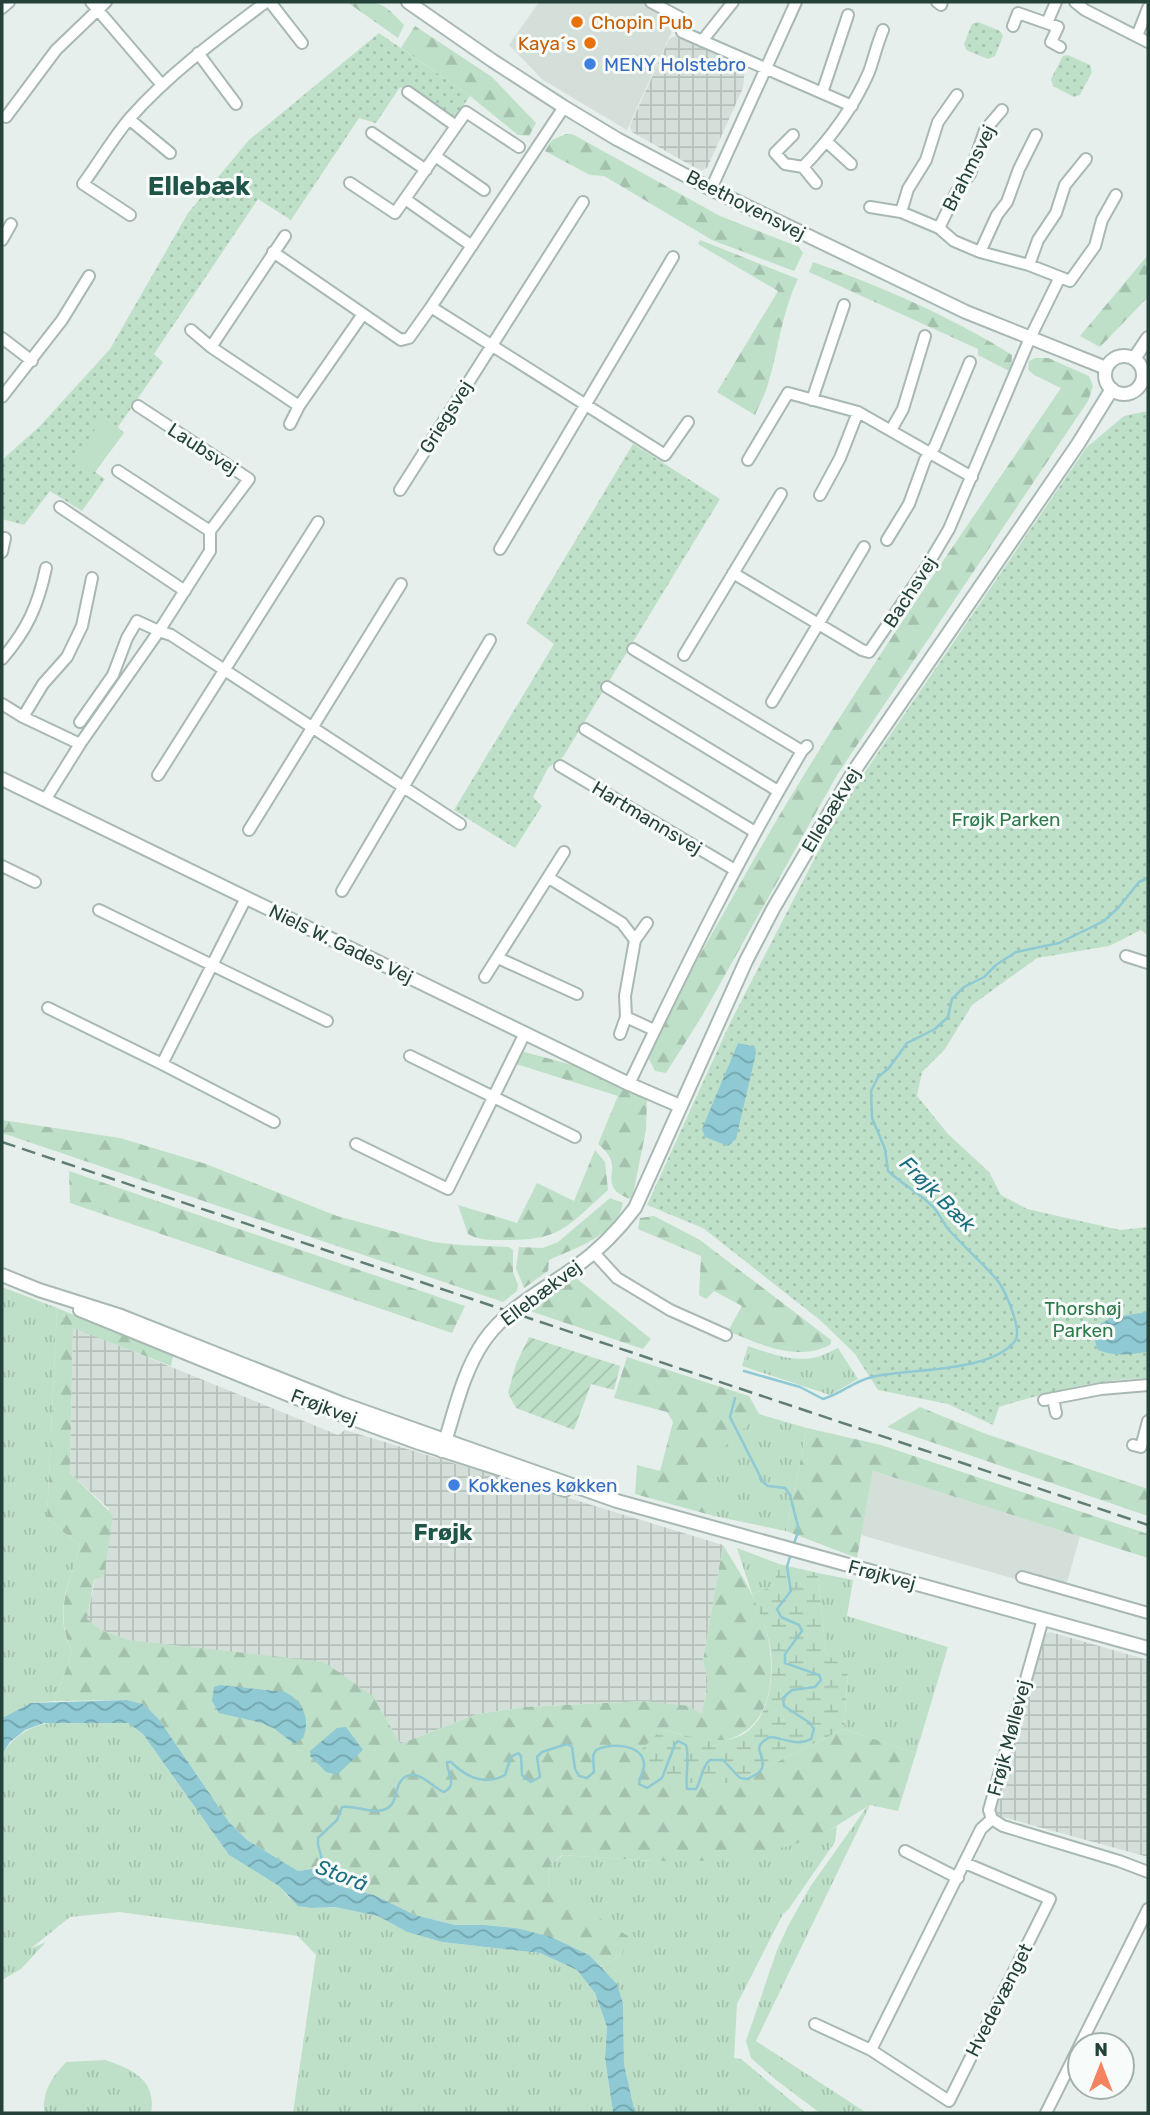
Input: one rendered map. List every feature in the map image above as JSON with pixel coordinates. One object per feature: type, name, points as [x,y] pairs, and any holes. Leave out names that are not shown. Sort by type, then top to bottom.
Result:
[{"type":"street","points":[[2,8],[9,2]]},
{"type":"street","points":[[130,215],[83,184],[129,119],[162,85],[198,53],[268,2],[302,43]]},
{"type":"street","name":"Beethovensvej","points":[[408,2],[564,107],[617,139],[711,189],[884,274],[1106,368]]},
{"type":"street","points":[[651,2],[679,17],[682,32],[852,106]]},
{"type":"street","points":[[702,41],[733,2]]},
{"type":"street","points":[[711,189],[796,2]]},
{"type":"street","points":[[1047,23],[1056,2]]},
{"type":"street","points":[[1075,2],[1085,10],[1148,41]]},
{"type":"street","points":[[6,117],[56,50],[98,4],[162,85]]},
{"type":"street","points":[[1137,36],[1148,8]]},
{"type":"street","points":[[1013,26],[1018,13],[1058,27],[1051,42],[1060,47]]},
{"type":"street","points":[[822,93],[848,15]]},
{"type":"street","points":[[803,167],[827,142],[852,106],[870,68],[883,30]]},
{"type":"street","points":[[198,53],[236,104]]},
{"type":"street","points":[[408,92],[456,126]]},
{"type":"street","points":[[901,212],[908,189],[926,160],[938,122],[957,95]]},
{"type":"street","points":[[273,252],[401,340],[409,338],[564,107]]},
{"type":"street","name":"Brahmsvej","points":[[939,228],[956,194],[970,174],[985,130],[1002,110]]},
{"type":"street","points":[[350,183],[395,214],[466,111],[519,147]]},
{"type":"street","points":[[129,119],[170,153]]},
{"type":"street","points":[[372,133],[426,170]]},
{"type":"street","points":[[793,135],[775,153],[785,164],[803,167],[816,183]]},
{"type":"street","points":[[980,252],[997,215],[1007,202],[1036,135]]},
{"type":"street","points":[[827,142],[851,164]]},
{"type":"street","points":[[435,156],[485,190]]},
{"type":"street","points":[[1029,265],[1038,240],[1056,214],[1065,185],[1086,159]]},
{"type":"street","points":[[1030,338],[1059,277],[1070,281],[1095,246],[1102,220],[1116,195]]},
{"type":"street","points":[[405,199],[472,246]]},
{"type":"street","name":"Griegsvej","points":[[400,490],[583,202]]},
{"type":"street","name":"Brahmsvej","points":[[870,207],[901,212],[939,228],[954,241],[980,252],[1029,265],[1059,277]]},
{"type":"street","points":[[2,240],[11,224]]},
{"type":"street","points":[[211,347],[285,236]]},
{"type":"street","points":[[500,549],[673,257]]},
{"type":"street","points":[[2,397],[62,320],[89,276]]},
{"type":"street","points":[[812,400],[844,305]]},
{"type":"street","points":[[431,307],[665,455],[688,422]]},
{"type":"street","points":[[290,424],[299,406],[363,314]]},
{"type":"street","points":[[191,330],[211,347],[299,406]]},
{"type":"street","points":[[891,430],[902,409],[925,336]]},
{"type":"street","points":[[2,338],[32,361]]},
{"type":"street","name":"Bachsvej","points":[[733,573],[818,625],[869,652],[949,529],[1030,338]]},
{"type":"street","points":[[1134,359],[1148,338]]},
{"type":"street","points":[[1121,356],[1134,359],[1141,368],[1145,381],[1129,392],[1112,389],[1106,379],[1106,368],[1110,362],[1121,356]]},
{"type":"street","points":[[887,540],[909,504],[970,362]]},
{"type":"street","name":"Ellebækvej","points":[[444,1446],[470,1365],[482,1343],[510,1312],[594,1253],[617,1232],[635,1208],[773,909],[854,771],[1078,444],[1112,389]]},
{"type":"street","points":[[748,460],[788,393],[858,412],[972,477]]},
{"type":"street","name":"Laubsvej","points":[[45,800],[210,551],[210,531],[249,479],[138,406]]},
{"type":"street","points":[[820,495],[840,458],[858,412]]},
{"type":"street","points":[[118,471],[210,531]]},
{"type":"street","points":[[684,655],[781,494]]},
{"type":"street","points":[[60,507],[184,591]]},
{"type":"street","points":[[158,775],[318,522]]},
{"type":"street","points":[[2,552],[5,538]]},
{"type":"street","points":[[772,702],[864,547]]},
{"type":"street","points":[[2,659],[21,637],[39,600],[46,568]]},
{"type":"street","points":[[23,718],[43,684],[67,657],[82,626],[92,578]]},
{"type":"street","points":[[248,830],[401,584]]},
{"type":"street","points":[[80,722],[113,675],[127,638],[137,621],[171,635],[460,824]]},
{"type":"street","points":[[342,891],[490,640]]},
{"type":"street","points":[[629,1084],[755,831],[804,748],[633,649]]},
{"type":"street","points":[[607,687],[778,791]]},
{"type":"street","points":[[2,704],[23,718],[80,744]]},
{"type":"street","points":[[585,729],[755,831]]},
{"type":"street","name":"Hartmannsvej","points":[[560,766],[735,870]]},
{"type":"street","name":"Niels W. Gades Vej","points":[[2,779],[629,1084],[680,1106]]},
{"type":"street","points":[[485,977],[564,852]]},
{"type":"street","points":[[2,866],[35,882]]},
{"type":"street","points":[[549,878],[622,923],[635,940]]},
{"type":"street","points":[[162,1064],[246,898]]},
{"type":"street","points":[[99,910],[327,1021]]},
{"type":"street","points":[[620,1034],[626,1017],[625,996],[635,940],[647,923]]},
{"type":"street","points":[[1126,956],[1148,962]]},
{"type":"street","points":[[498,958],[577,994]]},
{"type":"street","points":[[48,1008],[274,1122]]},
{"type":"street","points":[[626,1017],[654,1030]]},
{"type":"street","points":[[356,1144],[448,1189],[524,1033]]},
{"type":"street","points":[[410,1056],[575,1137]]},
{"type":"street","name":"Ellebækvej","points":[[594,1253],[617,1278],[670,1310],[726,1335]]},
{"type":"street","name":"Frøjkvej","points":[[2,1275],[39,1290],[121,1315],[444,1446],[617,1501],[1148,1648]]},
{"type":"street","points":[[1056,1413],[1049,1399],[1101,1389],[1148,1385]]},
{"type":"street","points":[[1133,1445],[1141,1447],[1148,1421]]},
{"type":"street","points":[[1022,1577],[1148,1613]]},
{"type":"street","name":"Frøjk Møllevej","points":[[1043,1619],[989,1810],[992,1819],[1003,1826],[1148,1872]]},
{"type":"street","points":[[871,2050],[981,1829],[992,1819]]},
{"type":"street","points":[[905,1851],[958,1878]]},
{"type":"street","name":"Hvedevænget","points":[[815,2024],[871,2050],[949,2101],[1050,1899],[965,1863]]},
{"type":"street","points":[[1088,2031],[1144,1927],[1148,1909]]},
{"type":"street","points":[[1046,2113],[1066,2073]]},
{"type":"shaded area","points":[[539,2],[645,2],[676,22],[627,130],[543,80],[509,45]]},
{"type":"shaded area","points":[[675,36],[745,67],[743,88],[707,168],[701,171],[632,132],[630,126],[669,39]]},
{"type":"shaded area","points":[[73,1327],[338,1435],[345,1430],[723,1545],[703,1661],[708,1681],[702,1714],[645,1701],[525,1707],[477,1714],[400,1744],[374,1697],[129,1640],[103,1631],[87,1619],[109,1509],[70,1473]]},
{"type":"shaded area","points":[[873,1471],[1080,1536],[1064,1593],[861,1535]]},
{"type":"shaded area","points":[[1050,1632],[1148,1660],[1148,1857],[999,1816],[995,1809],[1044,1635]]},
{"type":"green space","points":[[347,2],[373,3],[385,7],[404,25],[398,38]]},
{"type":"green space","points":[[978,22],[1000,31],[1003,36],[995,56],[988,59],[966,50],[964,44],[972,24]]},
{"type":"green space","points":[[415,26],[492,77],[536,123],[529,136],[518,135],[470,96],[401,48]]},
{"type":"green space","points":[[379,33],[470,96],[455,117],[400,87],[376,123],[359,118],[291,220],[258,199],[154,354],[163,362],[118,427],[124,433],[95,472],[105,479],[82,511],[50,491],[24,525],[2,519],[2,460],[40,426],[110,349],[188,213],[249,140]]},
{"type":"green space","points":[[1068,55],[1090,65],[1092,72],[1080,95],[1074,97],[1053,86],[1051,79],[1063,56]]},
{"type":"green space","points":[[566,134],[574,135],[720,216],[799,247],[803,253],[794,271],[712,240],[604,176],[590,175],[545,151],[552,140]]},
{"type":"green space","points":[[700,240],[798,279],[784,319],[767,388],[755,415],[717,392],[778,291],[698,244]]},
{"type":"green space","points":[[1148,255],[1148,297],[1100,347],[1080,336]]},
{"type":"green space","points":[[813,262],[915,303],[988,341],[1012,355],[1011,372],[978,355],[978,349],[809,272]]},
{"type":"green space","points":[[1048,358],[1089,376],[1093,386],[1088,401],[837,775],[702,1016],[666,1073],[655,1071],[649,1055],[659,1034],[773,826],[852,698],[1061,388],[1034,375],[1028,369],[1029,361]]},
{"type":"green space","name":"Frøjk Parken","points":[[1148,411],[1148,935],[1141,930],[1109,946],[1037,958],[972,1005],[945,1049],[922,1072],[917,1096],[948,1134],[989,1172],[1001,1195],[1027,1209],[1120,1230],[1148,1227],[1148,1378],[1092,1384],[1017,1401],[999,1407],[993,1425],[948,1404],[878,1390],[855,1354],[820,1320],[703,1228],[647,1205],[730,1023],[841,807],[1086,448],[1124,416]]},
{"type":"green space","points":[[101,420],[121,433],[95,472],[75,459]]},
{"type":"green space","points":[[633,444],[720,499],[563,757],[548,768],[533,797],[542,806],[515,848],[454,810],[554,644],[526,623]]},
{"type":"green space","points":[[521,1051],[587,1069],[647,1099],[646,1130],[630,1199],[620,1194],[612,1185],[610,1158],[598,1144],[618,1096],[516,1064]]},
{"type":"green space","points":[[2,1120],[120,1138],[206,1164],[337,1216],[433,1242],[509,1247],[513,1250],[513,1272],[518,1285],[517,1291],[503,1302],[2,1133]]},
{"type":"green space","points":[[595,1150],[605,1162],[608,1190],[563,1228],[540,1238],[524,1240],[486,1240],[468,1234],[458,1205],[517,1223],[537,1183],[574,1201]]},
{"type":"green space","points":[[69,1171],[465,1306],[452,1333],[70,1203]]},
{"type":"green space","points":[[610,1198],[623,1203],[613,1224],[594,1239],[549,1260],[548,1271],[524,1288],[516,1268],[519,1247],[543,1248],[558,1242]]},
{"type":"green space","points":[[654,1216],[700,1240],[831,1340],[831,1344],[806,1352],[793,1352],[766,1346],[728,1331],[742,1306],[714,1291],[706,1299],[699,1295],[701,1256],[638,1229],[640,1218]]},
{"type":"green space","points":[[576,1278],[651,1339],[643,1349],[527,1310]]},
{"type":"green space","points":[[2,1287],[57,1308],[47,1518],[80,1546],[67,1587],[63,1611],[66,1637],[72,1652],[55,1701],[31,1703],[2,1718]]},
{"type":"green space","points":[[57,1308],[173,1356],[171,1366],[73,1328],[70,1473],[113,1515],[104,1576],[94,1580],[87,1619],[103,1631],[129,1640],[324,1662],[374,1697],[400,1744],[477,1714],[525,1707],[645,1701],[689,1706],[702,1714],[708,1681],[703,1661],[723,1545],[750,1590],[766,1631],[771,1673],[766,1702],[752,1726],[740,1735],[725,1740],[703,1739],[661,1730],[734,1783],[844,1729],[916,1753],[898,1811],[870,1805],[828,1831],[790,1846],[702,1861],[562,1855],[550,1865],[548,1886],[628,1936],[622,1954],[600,1967],[589,1955],[516,1928],[455,1925],[415,1915],[374,1895],[338,1886],[342,1877],[325,1867],[298,1871],[247,1840],[229,1822],[158,1718],[143,1704],[127,1700],[55,1701],[72,1652],[63,1611],[67,1587],[80,1546],[47,1518]]},
{"type":"green space","points":[[529,1337],[620,1366],[614,1390],[591,1384],[574,1430],[516,1408],[508,1393],[516,1364]]},
{"type":"green space","points":[[748,1346],[799,1359],[817,1357],[838,1348],[858,1379],[830,1395],[742,1366]]},
{"type":"green space","points":[[627,1357],[749,1396],[759,1414],[714,1457],[714,1516],[635,1494],[637,1465],[660,1471],[673,1422],[667,1412],[614,1398]]},
{"type":"green space","points":[[920,1407],[986,1434],[1148,1489],[1148,1516],[887,1427]]},
{"type":"green space","points":[[759,1414],[807,1428],[786,1531],[714,1516],[713,1456]]},
{"type":"green space","points":[[807,1428],[881,1445],[1148,1534],[1148,1558],[873,1471],[857,1558],[786,1531]]},
{"type":"green space","points":[[737,1548],[779,1564],[773,1586],[752,1594]]},
{"type":"green space","points":[[779,1564],[818,1573],[826,1654],[848,1670],[844,1729],[734,1783],[681,1783],[650,1773],[642,1749],[661,1730],[721,1740],[737,1737],[750,1729],[759,1718],[766,1704],[772,1671],[766,1629],[752,1594],[773,1586]]},
{"type":"green space","points":[[818,1573],[853,1580],[847,1616],[948,1647],[916,1753],[844,1729],[848,1671],[826,1654]]},
{"type":"green space","points":[[64,1722],[128,1723],[143,1734],[229,1855],[279,1886],[288,1897],[312,1908],[335,1907],[378,1916],[407,1932],[442,1942],[540,1953],[577,1970],[595,1993],[607,2027],[605,2058],[613,2113],[293,2113],[316,1955],[298,1936],[119,1912],[70,1917],[30,1949],[46,1942],[21,1969],[2,1980],[2,1754],[24,1732],[37,1726]]},
{"type":"green space","points":[[870,1805],[756,2041],[867,2113],[820,2113],[751,2058],[746,2041],[788,1926],[810,1887]]},
{"type":"green space","points":[[837,1826],[835,1842],[783,1914],[737,2004],[734,2058],[741,2059],[806,2113],[635,2113],[624,2064],[623,2003],[617,1984],[600,1967],[622,1954],[548,1886],[550,1865],[563,1855],[654,1861],[828,1831]]},
{"type":"green space","points":[[105,2060],[140,2077],[150,2092],[151,2113],[44,2113],[49,2085],[66,2062]]},
{"type":"water","points":[[738,1043],[755,1047],[756,1053],[736,1139],[728,1146],[705,1137],[702,1129]]},
{"type":"water","points":[[1148,1312],[1148,1352],[1117,1354],[1098,1350],[1095,1338],[1096,1330],[1101,1324],[1109,1319]]},
{"type":"water","points":[[220,1685],[285,1692],[297,1700],[304,1711],[306,1724],[303,1738],[294,1744],[275,1729],[262,1723],[219,1713],[212,1701],[214,1687]]},
{"type":"water","points":[[127,1700],[143,1704],[158,1718],[229,1822],[247,1840],[298,1871],[325,1867],[342,1877],[339,1886],[374,1895],[415,1915],[455,1925],[516,1928],[551,1937],[589,1955],[617,1984],[623,2003],[624,2064],[635,2113],[613,2113],[605,2058],[607,2027],[595,1993],[577,1970],[540,1953],[442,1942],[407,1932],[378,1916],[335,1907],[298,1906],[279,1886],[229,1855],[143,1734],[128,1723],[44,1723],[25,1730],[10,1742],[2,1754],[2,1718],[31,1703]]},
{"type":"water","points":[[346,1727],[363,1750],[337,1775],[326,1772],[310,1756],[310,1751],[337,1728]]},
{"type":"waterway","name":"Frøjk Bæk","points":[[744,1371],[800,1387],[823,1399],[872,1377],[949,1368],[988,1359],[1015,1341],[1015,1320],[998,1281],[949,1230],[934,1208],[888,1171],[885,1149],[872,1118],[871,1091],[878,1077],[889,1068],[907,1043],[935,1029],[948,1017],[952,999],[964,987],[984,977],[1016,952],[1059,943],[1104,921],[1139,882],[1148,878]]},
{"type":"waterway","name":"Frøjk Bæk","points":[[735,1398],[730,1417],[763,1482],[768,1486],[785,1488],[790,1495],[799,1530],[793,1546]]},
{"type":"waterway","name":"Frøjk Bæk","points":[[324,1867],[318,1838],[337,1820],[342,1807],[376,1811],[386,1809],[393,1803],[401,1780],[410,1775],[420,1777],[444,1792],[451,1783],[447,1762],[451,1762],[469,1776],[490,1780],[505,1775],[511,1757],[518,1753],[521,1756],[522,1775],[531,1782],[540,1777],[537,1757],[542,1752],[567,1744],[572,1747],[575,1769],[579,1776],[587,1778],[594,1772],[593,1756],[596,1750],[609,1746],[624,1746],[642,1756],[644,1766],[639,1784],[647,1788],[662,1778],[678,1741],[686,1745],[687,1750],[687,1789],[696,1789],[710,1760],[723,1760],[740,1778],[748,1779],[761,1770],[763,1763],[759,1748],[770,1737],[796,1742],[811,1739],[814,1729],[810,1723],[784,1706],[783,1698],[792,1690],[815,1687],[821,1680],[819,1675],[785,1663],[785,1654],[802,1631],[799,1625],[781,1617],[777,1609],[791,1591],[787,1567],[791,1553]]},
{"type":"railway","points":[[2,1142],[1148,1525]]},
{"type":"place","name":"Chopin Pub","points":[[577,22]]},
{"type":"place","name":"Kaya´s","points":[[590,43]]},
{"type":"place","name":"MENY Holstebro","points":[[590,64]]},
{"type":"place","name":"Kokkenes køkken","points":[[454,1485]]},
{"type":"district","name":"Ellebæk","points":[[199,186]]},
{"type":"district","name":"Frøjk","points":[[443,1532]]},
{"type":"park label","name":"Thorshøj Parken","points":[[1083,1319]]},
{"type":"water label","name":"Storå","points":[[342,1875]]}]
